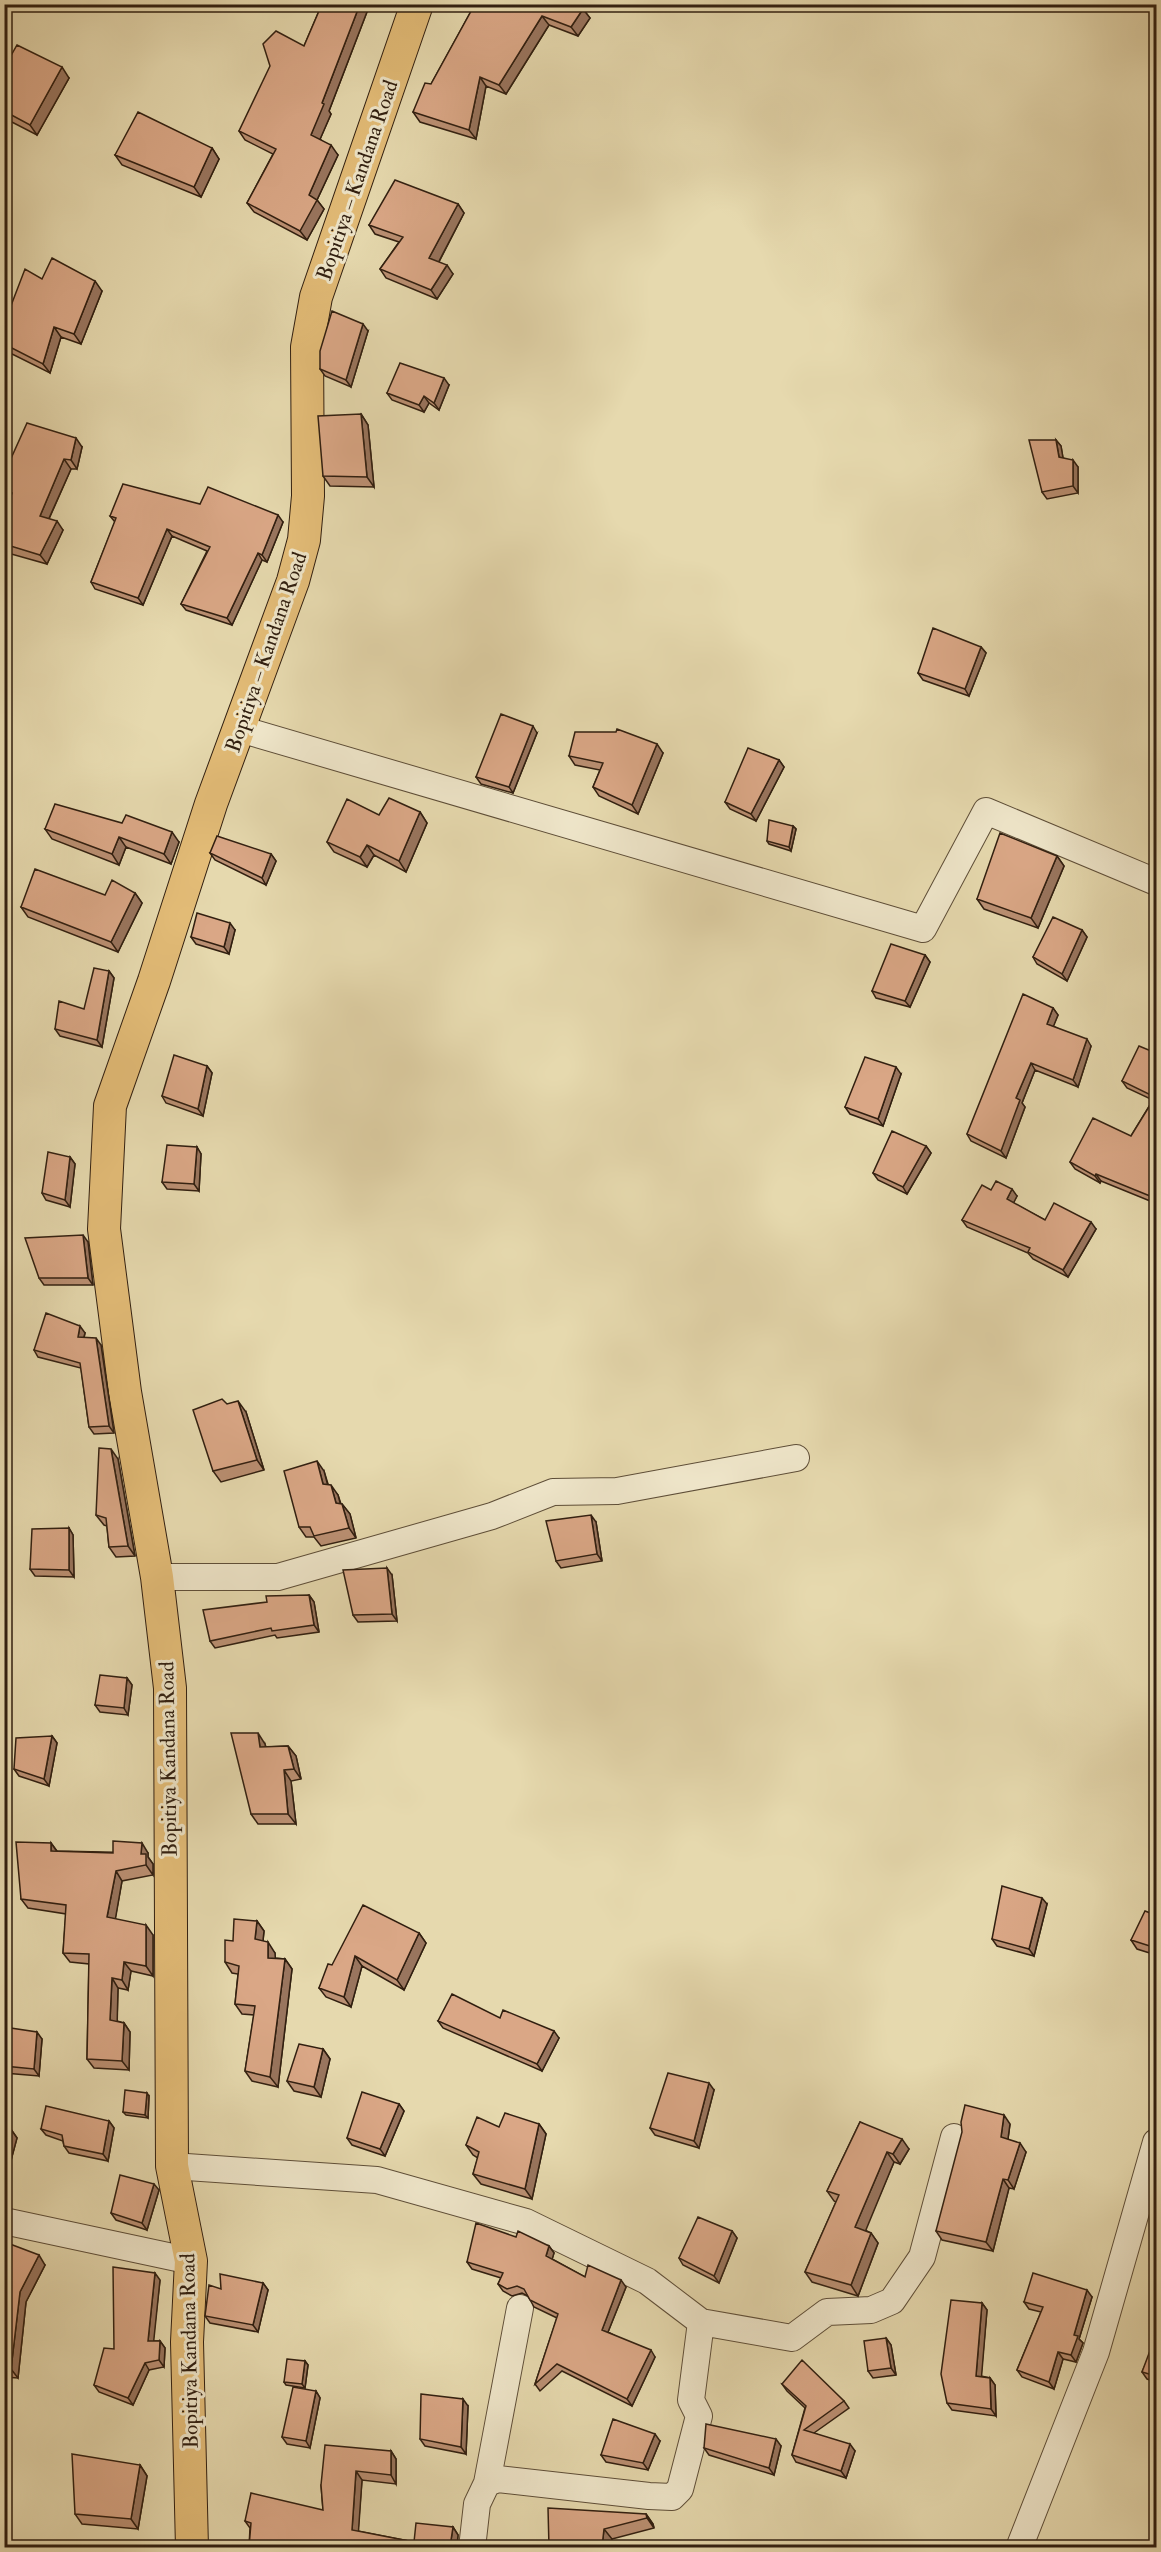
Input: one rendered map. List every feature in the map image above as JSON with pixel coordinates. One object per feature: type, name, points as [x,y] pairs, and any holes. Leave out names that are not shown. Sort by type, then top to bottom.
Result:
[{"type":"main road","name":"Bopitiya – Kandana Road","points":[[154,981],[211,804],[293,581],[304,540],[308,496],[307,347],[316,297],[417,4]]},
{"type":"main road","name":"Bopitiya Kandana Road","points":[[154,981],[110,1106],[104,1229],[125,1392],[157,1577],[170,1688],[172,2166],[191,2261],[187,2342],[192,2547]]},
{"type":"street","points":[[240,729],[923,929],[986,811],[1156,882]]},
{"type":"street","points":[[157,1577],[278,1577],[492,1516],[553,1492],[617,1491],[796,1458]]},
{"type":"street","points":[[172,2166],[377,2180],[526,2222],[648,2281],[701,2322],[792,2338],[827,2312],[871,2310],[892,2301],[922,2257],[954,2137]]},
{"type":"street","points":[[1019,2547],[1096,2352],[1156,2142]]},
{"type":"street","points":[[4,2222],[191,2261]]},
{"type":"street","points":[[472,2547],[477,2504],[487,2483],[520,2308]]},
{"type":"street","points":[[487,2483],[498,2479],[672,2497],[680,2489],[699,2415],[691,2400],[701,2322]]},
{"type":"building","points":[[322,4],[360,4],[311,135],[331,145],[309,195],[317,200],[300,231],[247,203],[276,149],[239,131],[270,66],[263,44],[276,31],[304,46]]},
{"type":"building","points":[[475,4],[573,4],[583,9],[571,27],[542,16],[499,85],[480,77],[469,130],[413,112],[425,83],[431,84]]},
{"type":"building","points":[[17,45],[62,67],[30,125],[4,111],[4,68]]},
{"type":"building","points":[[138,112],[212,148],[194,187],[115,155]]},
{"type":"building","points":[[395,180],[458,204],[429,258],[447,265],[431,290],[380,269],[403,237],[369,225]]},
{"type":"building","points":[[52,258],[95,281],[74,334],[54,327],[43,364],[4,344],[4,315],[7,316],[25,269],[42,279]]},
{"type":"building","points":[[332,311],[363,324],[346,380],[320,369],[320,351]]},
{"type":"building","points":[[400,363],[444,378],[434,403],[424,396],[419,405],[387,393]]},
{"type":"building","points":[[361,414],[367,477],[323,476],[318,416]]},
{"type":"building","points":[[27,423],[76,438],[71,460],[64,459],[40,516],[57,521],[40,555],[4,544],[4,518],[12,493],[4,490],[4,474]]},
{"type":"building","points":[[1029,440],[1056,440],[1059,457],[1073,460],[1073,486],[1042,492]]},
{"type":"building","points":[[123,484],[200,504],[208,487],[278,515],[262,555],[258,553],[227,618],[181,604],[210,547],[167,529],[138,598],[91,582],[116,518],[110,516]]},
{"type":"building","points":[[933,628],[981,647],[965,689],[918,673]]},
{"type":"building","points":[[501,714],[533,726],[509,787],[476,777]]},
{"type":"building","points":[[617,729],[657,744],[632,805],[593,787],[603,763],[569,756],[575,732],[616,732]]},
{"type":"building","points":[[748,748],[779,760],[751,814],[725,802]]},
{"type":"building","points":[[389,798],[420,812],[399,861],[367,845],[360,857],[327,842],[347,799],[379,815]]},
{"type":"building","points":[[55,804],[122,823],[126,815],[172,832],[164,854],[119,837],[112,854],[45,829]]},
{"type":"building","points":[[769,820],[793,826],[789,847],[767,841]]},
{"type":"building","points":[[1000,833],[1057,856],[1031,918],[977,899]]},
{"type":"building","points":[[217,836],[271,854],[262,878],[210,853]]},
{"type":"building","points":[[35,869],[105,895],[112,880],[135,893],[111,942],[21,907]]},
{"type":"building","points":[[197,913],[230,923],[224,947],[191,937]]},
{"type":"building","points":[[1053,917],[1082,930],[1062,974],[1033,957]]},
{"type":"building","points":[[891,944],[925,955],[905,1001],[872,991]]},
{"type":"building","points":[[94,968],[109,971],[97,1040],[55,1029],[59,1001],[84,1009]]},
{"type":"building","points":[[1023,994],[1053,1008],[1047,1024],[1087,1039],[1073,1080],[1031,1063],[1016,1098],[1020,1100],[1001,1151],[967,1134]]},
{"type":"building","points":[[1139,1046],[1156,1053],[1156,1186],[1150,1196],[1096,1174],[1095,1176],[1070,1162],[1093,1118],[1131,1136],[1155,1097],[1122,1081]]},
{"type":"building","points":[[174,1055],[207,1066],[198,1109],[162,1096]]},
{"type":"building","points":[[865,1057],[896,1067],[878,1119],[845,1107]]},
{"type":"building","points":[[892,1131],[926,1146],[903,1187],[873,1173]]},
{"type":"building","points":[[167,1145],[197,1147],[194,1184],[162,1182]]},
{"type":"building","points":[[48,1152],[70,1157],[65,1200],[42,1193]]},
{"type":"building","points":[[996,1181],[1012,1189],[1007,1199],[1045,1220],[1054,1203],[1091,1222],[1063,1270],[1028,1252],[1030,1248],[962,1220],[982,1185],[991,1190]]},
{"type":"building","points":[[83,1235],[88,1278],[39,1278],[25,1238]]},
{"type":"building","points":[[46,1313],[80,1326],[78,1337],[96,1338],[109,1426],[89,1427],[80,1363],[34,1350]]},
{"type":"building","points":[[222,1399],[227,1404],[238,1401],[257,1460],[213,1471],[193,1410]]},
{"type":"building","points":[[99,1448],[111,1449],[128,1546],[109,1547],[106,1518],[96,1515]]},
{"type":"building","points":[[317,1461],[323,1484],[331,1485],[336,1503],[342,1504],[349,1528],[314,1536],[310,1527],[299,1527],[284,1471]]},
{"type":"building","points":[[591,1515],[597,1554],[556,1561],[546,1521]]},
{"type":"building","points":[[69,1528],[69,1570],[30,1569],[32,1529]]},
{"type":"building","points":[[387,1568],[392,1614],[353,1615],[343,1570]]},
{"type":"building","points":[[309,1595],[314,1625],[272,1631],[271,1628],[210,1641],[203,1610],[267,1602],[266,1596]]},
{"type":"building","points":[[100,1675],[127,1678],[124,1708],[95,1705]]},
{"type":"building","points":[[231,1733],[258,1733],[260,1747],[288,1746],[294,1769],[284,1770],[288,1814],[251,1814]]},
{"type":"building","points":[[52,1736],[44,1779],[14,1769],[16,1738]]},
{"type":"building","points":[[113,1841],[142,1843],[141,1854],[146,1854],[146,1865],[116,1871],[107,1917],[146,1925],[146,1966],[124,1962],[122,1980],[112,1978],[110,2020],[124,2023],[122,2061],[87,2059],[89,1954],[63,1953],[66,1905],[21,1899],[16,1842],[51,1843],[51,1851],[113,1853]]},
{"type":"building","points":[[1002,1886],[1042,1898],[1029,1949],[992,1939]]},
{"type":"building","points":[[363,1905],[419,1933],[397,1980],[355,1956],[344,1997],[319,1988],[328,1964],[332,1965]]},
{"type":"building","points":[[1156,1907],[1156,1948],[1131,1940],[1145,1911],[1153,1914]]},
{"type":"building","points":[[234,1919],[257,1921],[255,1939],[268,1942],[268,1958],[285,1959],[270,2077],[245,2071],[255,2006],[235,2004],[239,1966],[225,1962],[225,1940],[233,1941]]},
{"type":"building","points":[[452,1994],[500,2018],[503,2010],[554,2031],[537,2064],[438,2021]]},
{"type":"building","points":[[4,2027],[37,2032],[34,2069],[4,2066]]},
{"type":"building","points":[[299,2044],[323,2049],[314,2087],[287,2081]]},
{"type":"building","points":[[668,2073],[709,2083],[694,2141],[650,2128]]},
{"type":"building","points":[[125,2090],[147,2093],[145,2115],[123,2112]]},
{"type":"building","points":[[362,2092],[399,2104],[380,2149],[347,2138]]},
{"type":"building","points":[[965,2105],[1004,2115],[1001,2137],[1020,2143],[1008,2180],[1003,2179],[986,2242],[936,2231],[962,2132],[961,2122]]},
{"type":"building","points":[[46,2106],[109,2121],[103,2154],[64,2146],[62,2135],[41,2129]]},
{"type":"building","points":[[505,2113],[539,2124],[525,2189],[473,2174],[479,2152],[466,2145],[477,2117],[499,2127]]},
{"type":"building","points":[[860,2122],[902,2139],[893,2154],[887,2152],[855,2227],[871,2233],[851,2285],[805,2272],[839,2195],[827,2191]]},
{"type":"building","points":[[4,2126],[10,2128],[4,2148]]},
{"type":"building","points":[[120,2175],[154,2184],[142,2223],[111,2213]]},
{"type":"building","points":[[698,2217],[732,2231],[714,2276],[679,2258]]},
{"type":"building","points":[[476,2223],[516,2237],[518,2231],[549,2246],[546,2256],[585,2277],[588,2265],[621,2280],[602,2330],[651,2350],[627,2399],[557,2364],[535,2384],[558,2314],[530,2300],[524,2289],[517,2286],[507,2289],[498,2284],[503,2273],[467,2262]]},
{"type":"building","points":[[10,2244],[39,2255],[20,2292],[11,2369],[4,2368],[4,2257]]},
{"type":"building","points":[[113,2267],[155,2273],[148,2341],[160,2341],[159,2360],[145,2363],[128,2398],[94,2385],[104,2348],[114,2349]]},
{"type":"building","points":[[1033,2273],[1087,2290],[1074,2335],[1078,2336],[1071,2355],[1058,2352],[1049,2382],[1017,2370],[1043,2307],[1024,2302]]},
{"type":"building","points":[[220,2274],[263,2283],[253,2325],[205,2316],[209,2285],[221,2289]]},
{"type":"building","points":[[951,2300],[982,2303],[976,2376],[990,2378],[991,2409],[947,2403],[941,2374]]},
{"type":"building","points":[[886,2338],[891,2368],[868,2371],[864,2341]]},
{"type":"building","points":[[1154,2340],[1156,2341],[1156,2376],[1142,2372]]},
{"type":"building","points":[[287,2359],[305,2361],[302,2384],[284,2382]]},
{"type":"building","points":[[802,2360],[844,2401],[804,2430],[850,2444],[841,2471],[792,2455],[806,2406],[782,2384]]},
{"type":"building","points":[[293,2387],[316,2391],[306,2441],[282,2437]]},
{"type":"building","points":[[421,2394],[463,2399],[461,2447],[420,2439]]},
{"type":"building","points":[[613,2419],[655,2434],[643,2463],[601,2455]]},
{"type":"building","points":[[706,2424],[776,2439],[769,2468],[704,2448]]},
{"type":"building","points":[[325,2445],[391,2451],[391,2475],[356,2471],[352,2530],[414,2542],[416,2523],[453,2527],[450,2547],[249,2547],[251,2523],[245,2521],[251,2493],[323,2510],[321,2485]]},
{"type":"building","points":[[72,2454],[140,2465],[131,2519],[75,2514]]},
{"type":"building","points":[[548,2508],[646,2514],[647,2518],[604,2529],[602,2547],[549,2547]]},
{"type":"building","points":[[66,2543],[85,2546],[85,2547],[65,2547]]}]
